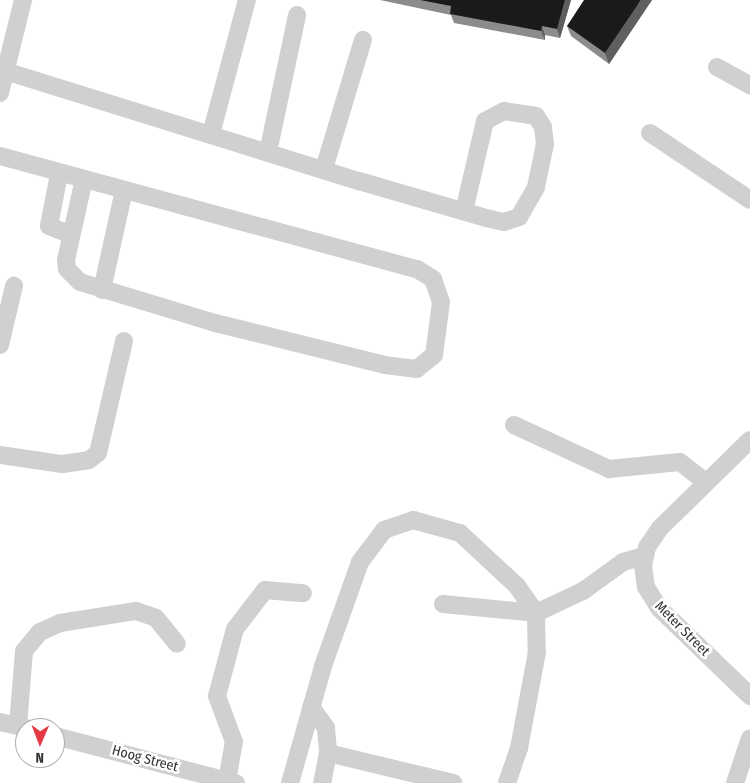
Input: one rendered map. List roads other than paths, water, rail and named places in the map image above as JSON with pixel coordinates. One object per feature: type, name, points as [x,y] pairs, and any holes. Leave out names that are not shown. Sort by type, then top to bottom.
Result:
[{"type":"street","points":[[0,93],[23,0]]},
{"type":"street","points":[[212,134],[247,0]]},
{"type":"street","points":[[268,152],[297,15]]},
{"type":"street","points":[[324,169],[363,40]]},
{"type":"street","points":[[717,67],[750,85]]},
{"type":"street","points":[[5,71],[324,169],[464,211],[504,222],[526,209],[536,186],[545,144],[543,127],[536,116],[504,111],[485,121],[464,211]]},
{"type":"street","points":[[650,133],[750,200]]},
{"type":"street","points":[[0,156],[59,174],[84,180],[124,190],[417,269],[432,279],[438,290],[441,324],[427,365],[406,369],[215,323],[80,282],[67,269],[70,235],[84,180]]},
{"type":"street","points":[[59,174],[49,226],[70,235]]},
{"type":"street","points":[[102,290],[124,190]]},
{"type":"street","points":[[0,345],[14,286]]},
{"type":"street","points":[[0,455],[62,464],[89,460],[98,453],[104,443],[124,341]]},
{"type":"street","points":[[514,425],[609,469],[680,462],[706,482]]},
{"type":"street","points":[[443,604],[508,614],[536,613],[553,602],[571,598],[623,562],[644,556],[660,528],[750,440]]},
{"type":"street","points":[[290,783],[311,707],[360,562],[371,545],[396,522],[432,522],[460,533],[517,586],[536,613],[537,652],[513,773],[507,783]]},
{"type":"street","name":"Meter Street","points":[[644,556],[644,577],[651,597],[750,696]]},
{"type":"street","points":[[231,782],[234,742],[217,696],[235,629],[266,590],[303,593]]},
{"type":"street","points":[[22,718],[24,651],[40,632],[60,622],[136,611],[156,618],[177,644]]},
{"type":"street","points":[[311,707],[324,720],[328,753],[322,783]]},
{"type":"street","points":[[0,722],[15,725]]},
{"type":"street","points":[[735,783],[750,738]]},
{"type":"street","name":"Hoog Street","points":[[65,739],[231,782]]},
{"type":"street","points":[[328,753],[453,783]]}]
